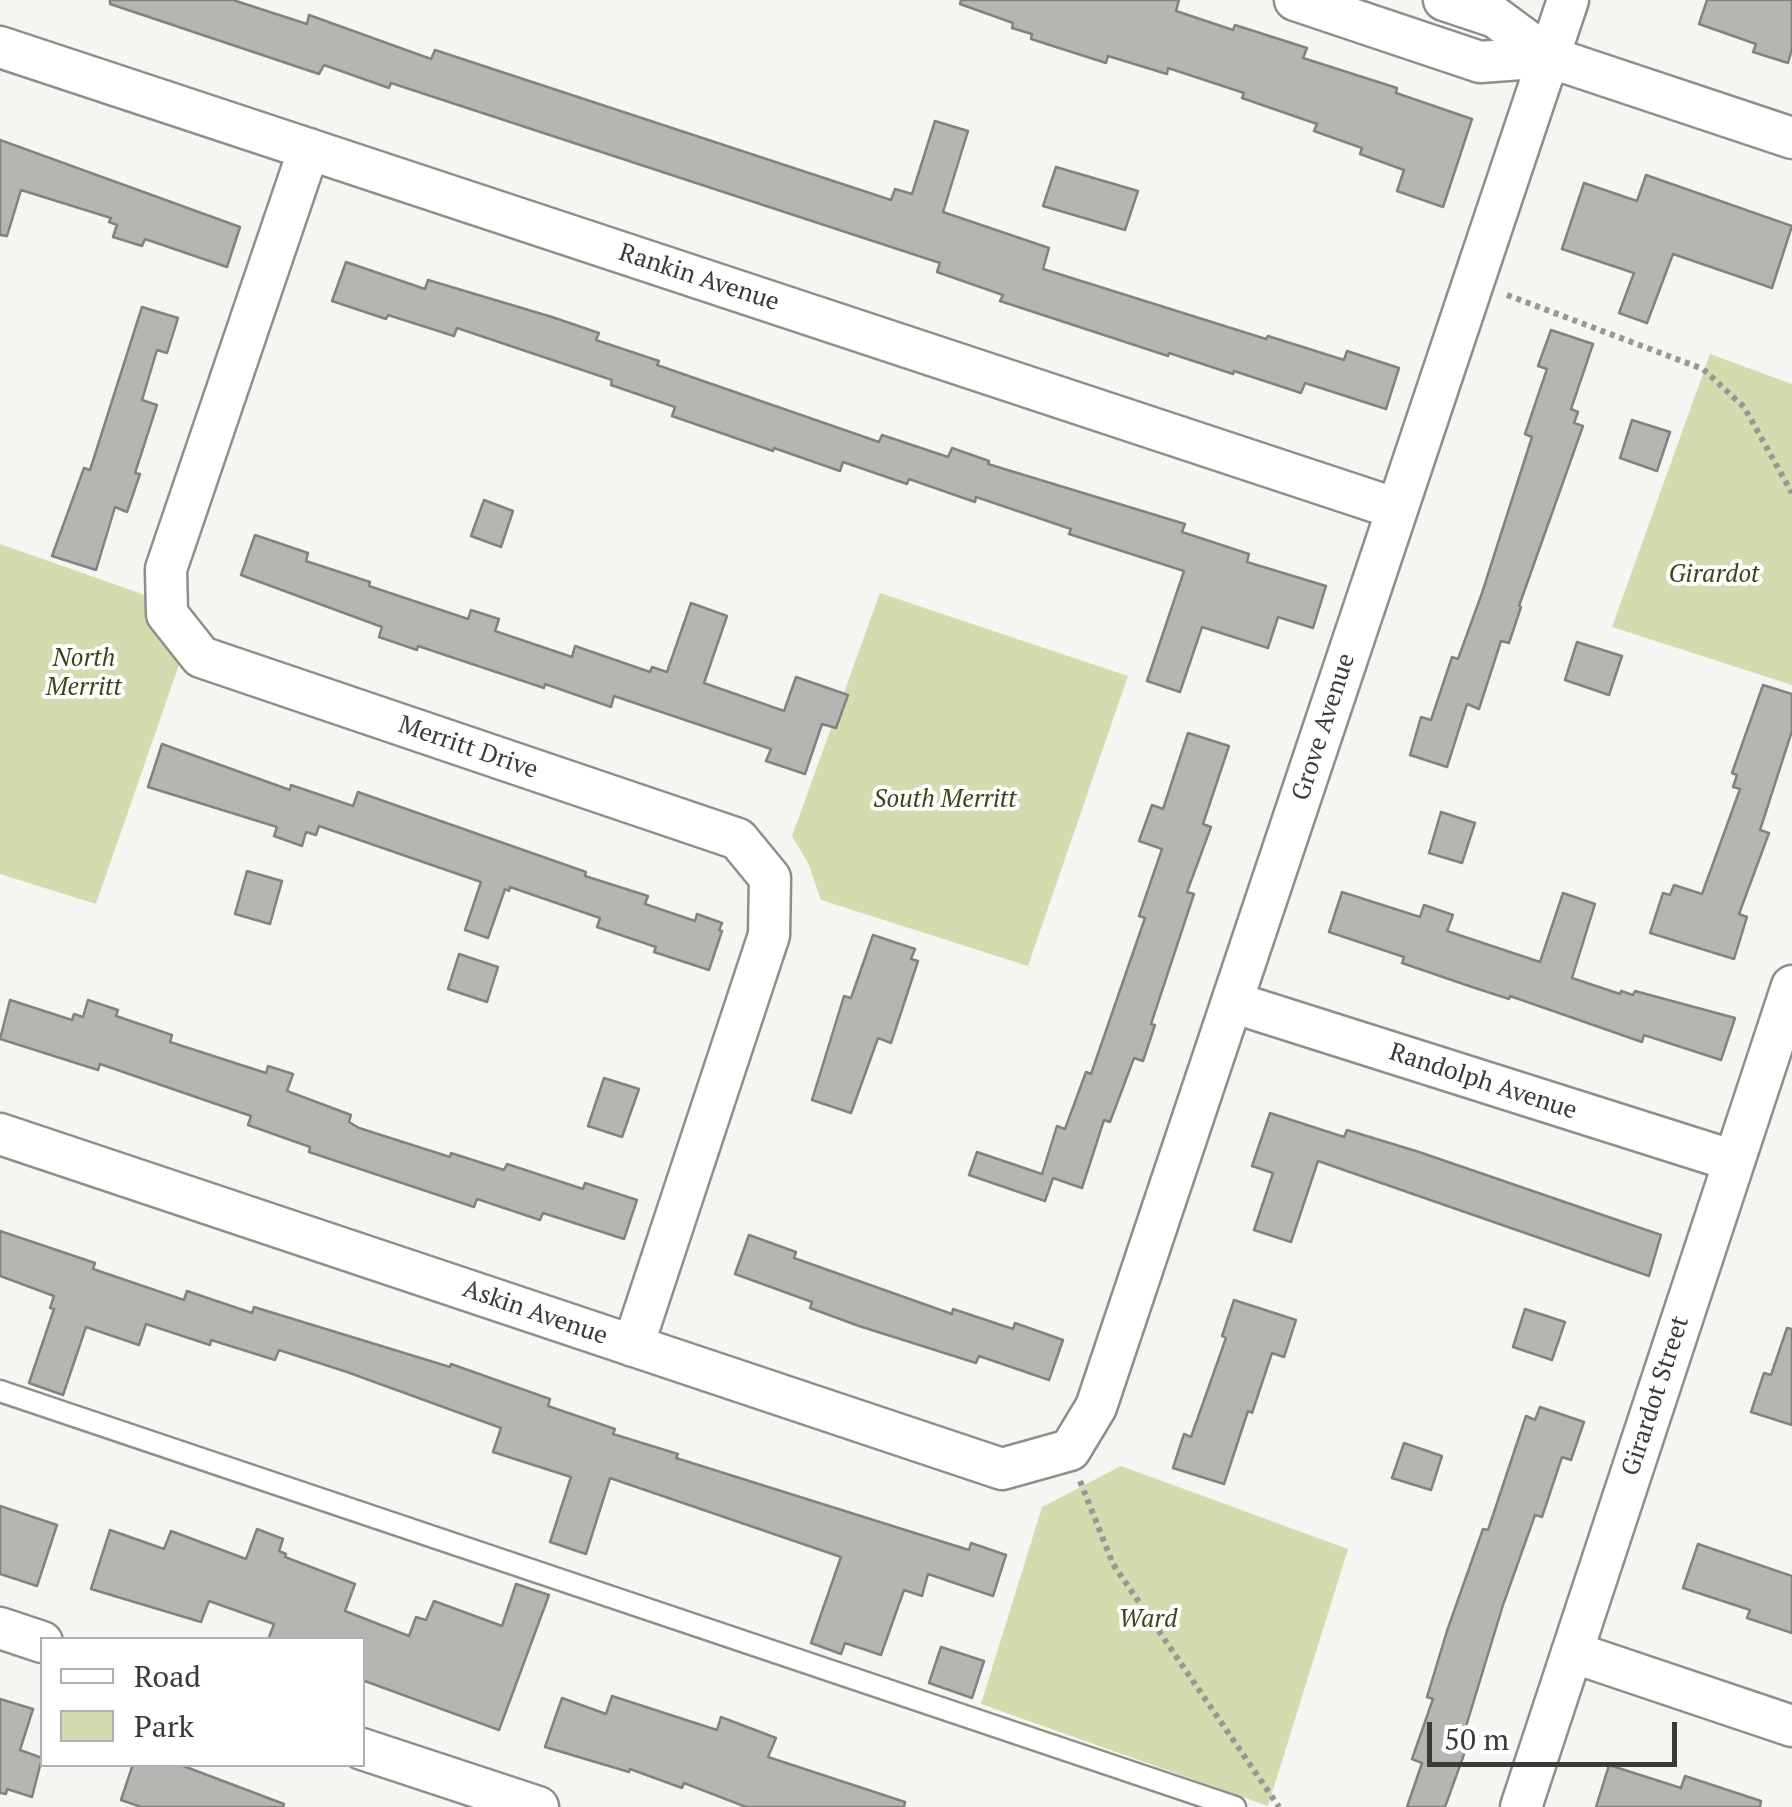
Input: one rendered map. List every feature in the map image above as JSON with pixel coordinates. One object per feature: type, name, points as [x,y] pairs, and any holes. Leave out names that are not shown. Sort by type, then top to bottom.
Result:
[{"type":"street","points":[[1294,0],[1480,62],[1549,57]]},
{"type":"street","points":[[1444,0],[1495,18],[1549,57],[1792,138]]},
{"type":"street","name":"Grove Avenue","points":[[1074,1464],[1568,0]]},
{"type":"street","name":"Rankin Avenue","points":[[0,47],[1397,508]]},
{"type":"street","name":"Merritt Drive","points":[[309,149],[166,569],[167,614],[201,657],[738,840],[770,878],[769,935],[633,1346]]},
{"type":"street","name":"Girardot Street","points":[[1521,1807],[1792,986]]},
{"type":"street","name":"Randolph Avenue","points":[[1232,1002],[1734,1161]]},
{"type":"street","name":"Askin Avenue","points":[[0,1134],[1002,1469],[1074,1464]]},
{"type":"street","points":[[0,1628],[40,1641]]},
{"type":"street","points":[[1572,1652],[1792,1726]]},
{"type":"street","points":[[365,1749],[538,1807]]},
{"type":"lane","points":[[0,1391],[1236,1807]]},
{"type":"path","points":[[1498,291],[1702,369],[1744,407],[1792,493]]},
{"type":"path","points":[[1074,1464],[1112,1564],[1279,1807]]},
{"type":"green space","name":"Girardot","points":[[1710,354],[1792,384],[1792,685],[1612,627]]},
{"type":"green space","name":"North Merritt","points":[[0,544],[145,595],[161,637],[180,662],[96,904],[0,874]]},
{"type":"green space","name":"South Merritt","points":[[880,593],[1128,676],[1028,966],[821,900],[808,863],[792,836]]},
{"type":"green space","name":"Ward","points":[[1121,1466],[1348,1549],[1268,1806],[981,1704],[1042,1507]]},
{"type":"building","points":[[110,0],[233,0],[307,24],[309,15],[431,59],[435,50],[891,200],[895,189],[912,194],[935,121],[968,131],[943,212],[1049,248],[1043,269],[1266,339],[1268,336],[1344,360],[1347,351],[1399,368],[1386,409],[1305,383],[1301,393],[1234,371],[1233,374],[1169,353],[1168,356],[1000,301],[1003,295],[937,272],[940,263],[391,83],[389,88],[324,65],[319,74],[110,4]]},
{"type":"building","points":[[961,0],[1179,0],[1176,11],[1307,48],[1303,58],[1397,88],[1396,93],[1472,119],[1443,207],[1397,191],[1404,170],[1360,154],[1362,148],[1314,131],[1317,124],[1242,98],[1244,93],[1168,68],[1167,74],[1108,56],[1106,63],[1031,39],[1032,34],[1012,28],[1013,23],[960,4]]},
{"type":"building","points":[[1707,0],[1792,0],[1792,49],[1788,63],[1753,52],[1756,44],[1699,24]]},
{"type":"building","points":[[0,140],[240,227],[227,267],[145,239],[142,246],[113,237],[117,225],[109,222],[111,218],[21,190],[7,236],[0,235]]},
{"type":"building","points":[[1056,167],[1138,191],[1125,230],[1043,206]]},
{"type":"building","points":[[1646,175],[1792,226],[1772,288],[1673,254],[1647,323],[1619,313],[1634,273],[1562,249],[1584,183],[1637,201]]},
{"type":"building","points":[[346,262],[425,289],[428,280],[552,317],[599,333],[596,340],[659,361],[657,365],[879,442],[882,435],[948,457],[952,448],[989,461],[988,464],[1185,524],[1182,532],[1249,554],[1247,562],[1326,586],[1313,628],[1278,617],[1268,648],[1202,627],[1180,692],[1147,681],[1184,571],[1069,534],[1071,529],[976,497],[975,502],[843,462],[840,471],[774,448],[773,451],[672,416],[675,407],[611,385],[612,380],[457,328],[454,336],[332,301]]},
{"type":"building","points":[[142,307],[178,318],[167,353],[157,350],[142,400],[157,405],[135,473],[140,474],[127,512],[115,507],[96,570],[52,556],[84,468],[90,470]]},
{"type":"building","points":[[1551,330],[1593,344],[1571,409],[1578,412],[1574,423],[1583,426],[1509,643],[1501,641],[1479,709],[1467,704],[1447,767],[1410,755],[1421,717],[1431,720],[1452,657],[1458,659],[1482,593],[1532,437],[1525,434],[1547,369],[1538,366]]},
{"type":"building","points":[[1632,420],[1670,432],[1657,471],[1620,458]]},
{"type":"building","points":[[484,500],[513,511],[501,547],[471,536]]},
{"type":"building","points":[[255,535],[308,553],[306,561],[370,582],[369,586],[468,619],[471,610],[499,619],[495,631],[572,657],[575,646],[650,672],[652,667],[667,672],[691,603],[727,616],[704,683],[784,711],[796,677],[848,695],[836,728],[822,724],[805,774],[766,761],[771,749],[614,696],[611,707],[379,637],[382,627],[241,575]]},
{"type":"building","points":[[1577,642],[1622,656],[1609,695],[1565,680]]},
{"type":"building","points":[[1763,685],[1792,694],[1792,731],[1760,830],[1769,833],[1739,914],[1747,917],[1734,959],[1650,933],[1663,893],[1670,895],[1674,885],[1702,894],[1740,789],[1733,787],[1737,775],[1732,773]]},
{"type":"building","points":[[1188,733],[1229,746],[1203,824],[1211,827],[1187,892],[1194,894],[1151,1024],[1155,1025],[1143,1061],[1134,1058],[1110,1122],[1104,1120],[1082,1188],[1053,1178],[1045,1201],[969,1175],[977,1152],[1042,1174],[1057,1126],[1065,1129],[1086,1072],[1091,1074],[1145,918],[1139,916],[1162,849],[1139,841],[1152,805],[1163,809]]},
{"type":"building","points":[[162,744],[290,790],[291,785],[353,806],[358,792],[648,896],[645,904],[695,921],[697,914],[722,923],[709,970],[597,927],[600,918],[510,887],[509,891],[505,889],[488,938],[465,930],[481,882],[319,826],[316,835],[306,832],[302,846],[274,836],[277,827],[148,787]]},
{"type":"building","points":[[1441,812],[1475,823],[1462,863],[1429,853]]},
{"type":"building","points":[[247,871],[282,881],[270,924],[235,914]]},
{"type":"building","points":[[1342,892],[1420,917],[1424,905],[1453,915],[1447,931],[1540,962],[1563,893],[1595,904],[1572,978],[1620,994],[1621,991],[1633,995],[1635,991],[1735,1018],[1721,1060],[1644,1035],[1642,1042],[1510,996],[1509,999],[1472,987],[1402,963],[1404,957],[1329,932]]},
{"type":"building","points":[[873,935],[915,949],[911,959],[918,961],[891,1043],[878,1038],[851,1113],[812,1100],[844,996],[851,998]]},
{"type":"building","points":[[459,954],[498,967],[487,1002],[448,989]]},
{"type":"building","points":[[10,1000],[72,1020],[74,1014],[83,1017],[88,1000],[118,1010],[116,1016],[172,1035],[170,1042],[266,1073],[268,1066],[293,1074],[287,1091],[351,1115],[349,1122],[359,1128],[450,1157],[451,1153],[504,1170],[507,1164],[583,1189],[585,1183],[637,1200],[624,1239],[543,1213],[540,1220],[477,1199],[474,1207],[309,1152],[310,1147],[248,1125],[251,1116],[100,1064],[98,1070],[0,1039]]},
{"type":"building","points":[[604,1078],[639,1089],[622,1137],[588,1126]]},
{"type":"building","points":[[1270,1113],[1344,1137],[1347,1130],[1419,1152],[1661,1235],[1649,1276],[1318,1161],[1291,1242],[1254,1230],[1273,1173],[1252,1166]]},
{"type":"building","points":[[0,1231],[95,1263],[93,1269],[184,1300],[187,1291],[252,1313],[254,1307],[450,1367],[451,1364],[550,1399],[548,1406],[615,1429],[613,1434],[678,1454],[676,1458],[969,1550],[971,1543],[1006,1555],[993,1596],[928,1574],[922,1596],[904,1590],[881,1655],[845,1643],[841,1654],[811,1643],[841,1557],[610,1478],[586,1554],[550,1542],[571,1477],[493,1452],[501,1428],[347,1372],[279,1350],[275,1360],[211,1340],[210,1345],[146,1324],[139,1345],[86,1327],[63,1395],[29,1383],[54,1309],[50,1308],[54,1296],[0,1276]]},
{"type":"building","points":[[749,1235],[796,1252],[794,1258],[952,1314],[953,1309],[1013,1329],[1015,1323],[1063,1340],[1049,1380],[979,1356],[976,1363],[859,1326],[810,1308],[812,1302],[735,1274]]},
{"type":"building","points":[[1234,1300],[1296,1320],[1284,1357],[1272,1353],[1224,1484],[1173,1468],[1184,1434],[1191,1437],[1226,1338],[1222,1336]]},
{"type":"building","points":[[1525,1309],[1565,1322],[1552,1360],[1513,1347]]},
{"type":"building","points":[[1787,1328],[1792,1329],[1792,1425],[1751,1412],[1764,1373],[1771,1375]]},
{"type":"building","points":[[1540,1407],[1584,1422],[1571,1460],[1562,1457],[1542,1517],[1535,1515],[1503,1605],[1464,1733],[1471,1735],[1445,1807],[1407,1807],[1422,1763],[1412,1759],[1433,1699],[1427,1697],[1447,1631],[1483,1529],[1488,1530],[1526,1416],[1535,1420]]},
{"type":"building","points":[[1404,1443],[1442,1456],[1431,1490],[1392,1478]]},
{"type":"building","points":[[0,1506],[57,1525],[37,1586],[0,1574]]},
{"type":"building","points":[[257,1529],[283,1539],[279,1551],[285,1557],[355,1584],[345,1611],[409,1636],[416,1617],[426,1620],[434,1601],[502,1626],[516,1584],[549,1595],[499,1730],[365,1681],[365,1637],[269,1637],[274,1624],[209,1601],[201,1622],[91,1589],[110,1530],[164,1549],[171,1531],[246,1559]]},
{"type":"building","points":[[1698,1544],[1792,1576],[1792,1633],[1747,1618],[1750,1610],[1683,1588]]},
{"type":"building","points":[[941,1647],[984,1661],[972,1698],[929,1683]]},
{"type":"building","points":[[612,1696],[717,1730],[721,1717],[776,1738],[768,1757],[905,1802],[904,1807],[746,1807],[684,1783],[682,1788],[630,1769],[629,1772],[545,1747],[562,1698],[606,1714]]},
{"type":"building","points":[[0,1699],[33,1709],[20,1750],[40,1757],[40,1766],[32,1797],[7,1789],[6,1794],[0,1793]]},
{"type":"building","points":[[1609,1765],[1681,1788],[1685,1776],[1761,1801],[1760,1807],[1596,1807]]},
{"type":"building","points":[[132,1767],[186,1767],[284,1804],[141,1807],[121,1800]]}]
